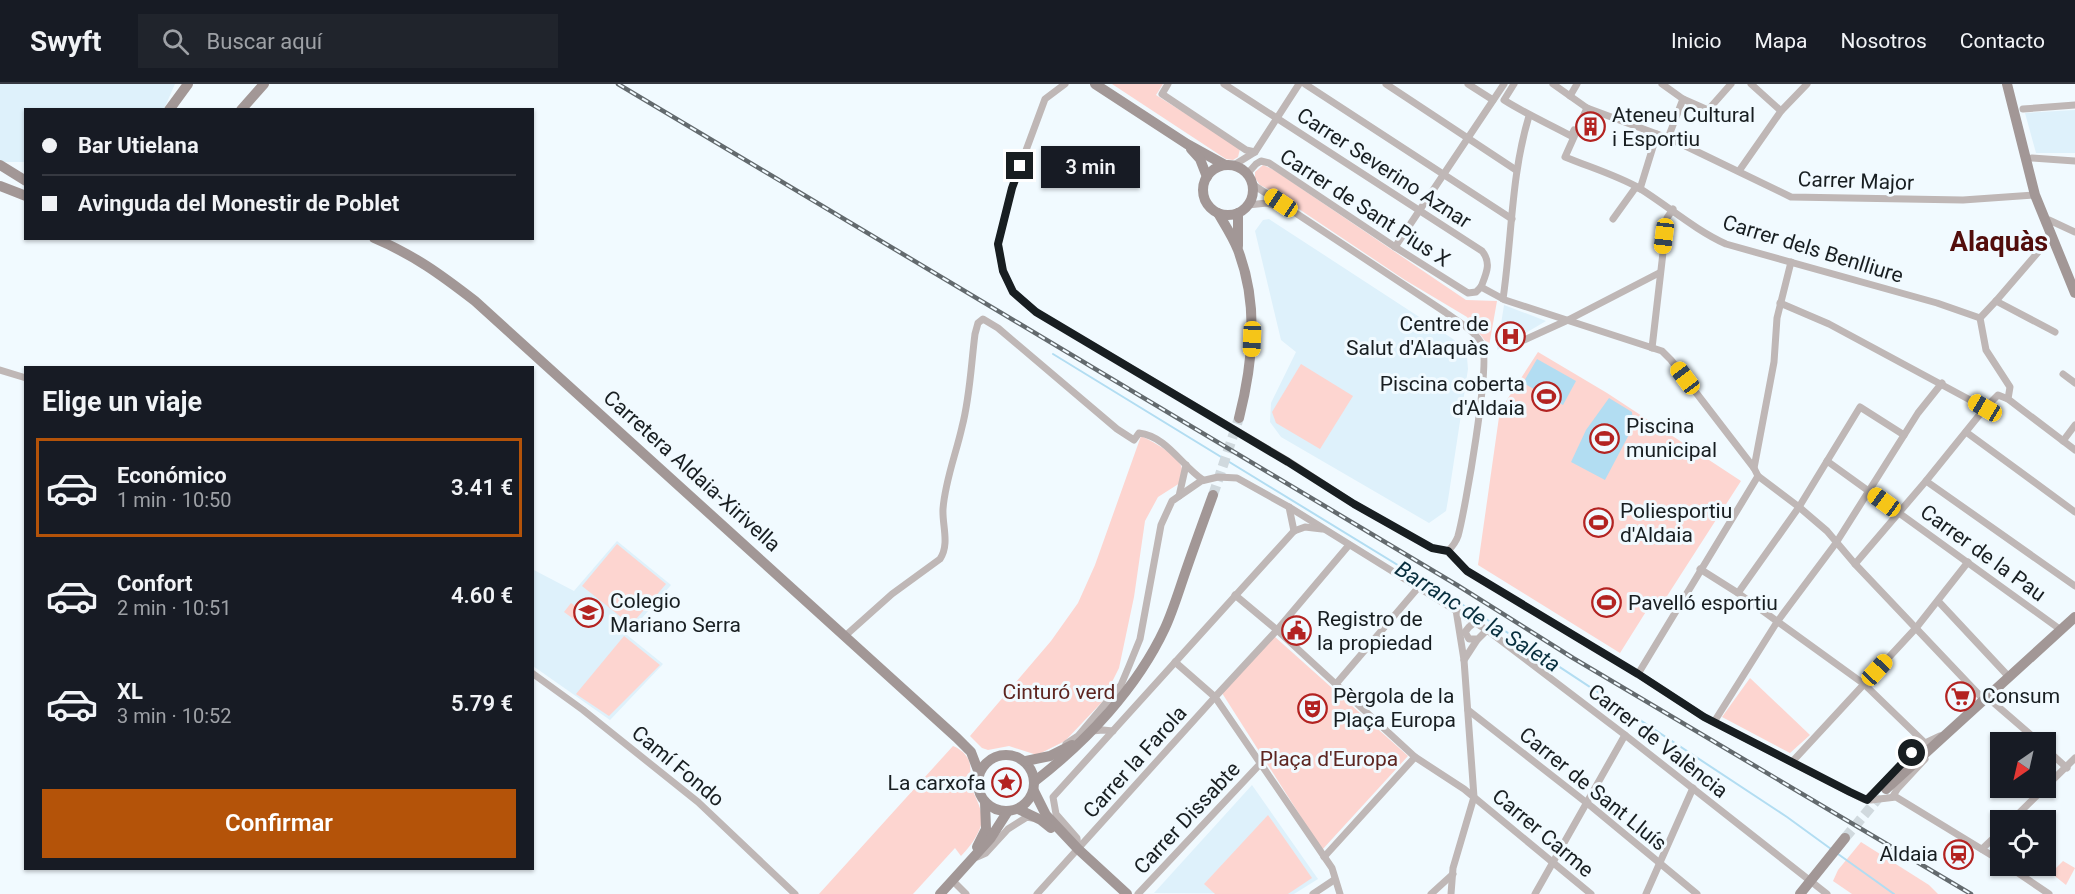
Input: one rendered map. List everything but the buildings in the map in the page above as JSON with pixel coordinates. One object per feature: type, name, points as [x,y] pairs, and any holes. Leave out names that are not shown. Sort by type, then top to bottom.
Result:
[{"type":"street","points":[[170,108],[188,84]]},
{"type":"street","points":[[243,108],[264,84]]},
{"type":"street","points":[[1065,84],[1045,99],[1010,199],[998,244],[1003,271],[1013,292],[1036,312],[1288,462],[1354,504],[1432,548],[1448,551],[1467,571],[1714,722],[1867,800],[1890,792],[1945,734],[2075,616]]},
{"type":"street","points":[[1095,84],[1187,144],[1230,165],[1295,212],[1445,312],[1468,330],[1482,345],[1484,380],[1471,463],[1457,539],[1448,551]]},
{"type":"street","name":"Carrer de Sant Pius X","points":[[1168,84],[1162,94],[1246,150],[1255,152]]},
{"type":"street","name":"Carrer Severino Aznar","points":[[1224,84],[1482,251],[1488,258],[1489,265],[1481,287]]},
{"type":"street","points":[[1238,250],[1218,213],[1211,208],[1203,193],[1207,177],[1212,171],[1255,152],[1299,84]]},
{"type":"street","points":[[1305,84],[1512,219]]},
{"type":"street","points":[[1386,84],[1516,170]]},
{"type":"street","points":[[1468,84],[1493,100]]},
{"type":"street","points":[[1395,248],[1504,84]]},
{"type":"street","points":[[1514,84],[1504,100],[1529,116],[1571,136],[1584,108],[1550,84]]},
{"type":"street","name":"Carrer Major","points":[[1550,84],[1587,108],[1668,138],[1791,197],[1953,200],[2035,195]]},
{"type":"street","points":[[1570,96],[1578,84]]},
{"type":"street","points":[[1662,84],[1683,99],[1708,110],[1731,84]]},
{"type":"street","points":[[1751,84],[1781,111]]},
{"type":"street","points":[[1739,171],[1781,111],[1807,84]]},
{"type":"street","points":[[2007,84],[2035,195],[2075,293]]},
{"type":"street","points":[[247,108],[254,96]]},
{"type":"street","points":[[1668,138],[1683,99]]},
{"type":"street","points":[[2023,109],[2075,105]]},
{"type":"street","name":"Carrer dels Benlliure","points":[[1587,108],[1565,157],[1638,188],[1673,209],[1711,237],[1937,303],[1980,318]]},
{"type":"street","points":[[1503,299],[1516,170],[1529,116]]},
{"type":"street","points":[[1613,219],[1638,188],[1657,134]]},
{"type":"street","points":[[1187,144],[1200,159],[1207,177]]},
{"type":"street","points":[[2032,158],[2075,161]]},
{"type":"street","name":"Carrer de Sant Pius X","points":[[1250,179],[1256,164],[1261,161],[1269,163],[1395,248],[1468,293],[1476,292],[1481,287]]},
{"type":"street","points":[[0,165],[24,180]]},
{"type":"street","points":[[1218,213],[1232,215],[1248,205],[1252,198],[1250,179]]},
{"type":"street","points":[[0,186],[24,195]]},
{"type":"street","points":[[1248,205],[1267,203],[1295,212]]},
{"type":"street","points":[[1652,348],[1667,218],[1673,209]]},
{"type":"street","points":[[1238,213],[1238,250],[1248,291],[1252,321],[1248,383],[1239,418]]},
{"type":"street","points":[[2049,220],[2075,232]]},
{"type":"street","points":[[2008,399],[2010,387],[1986,350],[1980,318],[2052,236]]},
{"type":"street","name":"Carretera Aldaia-Xirivella","points":[[378,240],[432,268],[475,301],[971,752],[979,772]]},
{"type":"street","points":[[1754,468],[1774,362],[1777,318],[1791,262]]},
{"type":"street","points":[[1524,340],[1659,273]]},
{"type":"street","points":[[1481,287],[1503,299],[1662,351],[1758,476],[1827,531],[1855,564],[1985,698],[2027,732]]},
{"type":"street","points":[[1996,301],[2055,332]]},
{"type":"street","points":[[1780,303],[1830,324],[1985,408]]},
{"type":"street","points":[[845,636],[892,594],[940,559],[943,554],[944,493],[963,424],[975,334],[978,323],[983,319],[998,328],[1117,429],[1134,440],[1139,433],[1147,434],[1168,448],[1190,471],[1203,480],[1172,501],[1161,525],[1140,639],[1121,685],[1078,736],[1050,756]]},
{"type":"street","points":[[0,370],[24,377]]},
{"type":"street","points":[[2063,374],[2075,383]]},
{"type":"street","points":[[1714,722],[1778,622],[1836,543],[1904,435],[1942,383]]},
{"type":"street","points":[[1855,564],[1985,408],[1998,396],[2008,399],[2075,450]]},
{"type":"street","points":[[1738,593],[1799,507],[1860,407],[1904,435]]},
{"type":"street","points":[[2064,441],[2075,425]]},
{"type":"street","points":[[1966,432],[2075,512]]},
{"type":"street","name":"Carrer de la Pau","points":[[1827,461],[2061,630]]},
{"type":"street","points":[[1179,496],[1185,477],[1185,465]]},
{"type":"street","points":[[1638,674],[1758,476]]},
{"type":"street","name":"Carrer de València","points":[[1203,480],[1218,477],[1237,478],[1289,507],[1475,622],[1813,877],[1827,894]]},
{"type":"street","points":[[1926,481],[2075,586]]},
{"type":"street","points":[[940,894],[1013,810],[1029,800],[1035,786],[1122,696],[1150,656],[1166,627],[1213,495]]},
{"type":"street","points":[[1289,507],[1294,531]]},
{"type":"street","points":[[1078,849],[1077,838],[1056,814],[1053,797],[1294,531],[1305,527],[1324,529]]},
{"type":"street","points":[[1215,697],[1277,630],[1349,544]]},
{"type":"street","points":[[1792,762],[1916,628],[1968,562]]},
{"type":"street","points":[[1700,569],[1738,593],[1864,684],[1925,743]]},
{"type":"street","points":[[1336,684],[1417,588]]},
{"type":"street","points":[[1235,596],[1277,630],[1414,758],[1474,797]]},
{"type":"street","points":[[1938,601],[2009,677]]},
{"type":"street","points":[[1451,894],[1453,874],[1474,797],[1462,634],[1456,610]]},
{"type":"street","points":[[1462,634],[1475,622]]},
{"type":"street","points":[[1464,660],[1487,630]]},
{"type":"street","points":[[1462,634],[1469,639],[1478,639]]},
{"type":"street","points":[[1175,662],[1215,697],[1332,868],[1340,894]]},
{"type":"street","name":"Camí Fondo","points":[[534,674],[583,710],[698,802],[795,894]]},
{"type":"street","name":"Carrer la Farola","points":[[1037,894],[1215,697]]},
{"type":"street","name":"Carrer de Sant Lluís","points":[[1468,710],[1696,894]]},
{"type":"street","points":[[1089,732],[1113,731]]},
{"type":"street","points":[[1867,800],[1878,786],[1925,743],[1945,734]]},
{"type":"street","points":[[1535,894],[1625,735]]},
{"type":"street","points":[[1026,761],[1050,756],[1081,741]]},
{"type":"street","name":"Carretera Aldaia-Xirivella","points":[[971,752],[993,757]]},
{"type":"street","points":[[970,862],[986,829],[985,802],[978,788],[979,772],[984,764],[993,757],[1012,754],[1026,761],[1033,771],[1035,786],[1046,815],[1078,849],[1127,894]]},
{"type":"street","points":[[1324,857],[1414,758]]},
{"type":"street","points":[[2056,758],[2067,768]]},
{"type":"street","points":[[2023,810],[2075,758]]},
{"type":"street","name":"Carrer Dissabte","points":[[1138,894],[1260,764]]},
{"type":"street","points":[[1646,894],[1693,788]]},
{"type":"street","points":[[1890,792],[1990,854]]},
{"type":"street","name":"Carrer Carme","points":[[1474,797],[1591,894]]},
{"type":"street","points":[[985,802],[996,809],[1013,810],[1041,820],[1078,849]]},
{"type":"street","points":[[970,862],[986,853],[1008,829],[1027,817],[1041,820]]},
{"type":"street","points":[[1800,894],[1845,838]]},
{"type":"street","points":[[1982,849],[1990,841]]},
{"type":"street","points":[[1431,894],[1453,874]]},
{"type":"street","points":[[2023,876],[2049,894]]},
{"type":"street","points":[[952,880],[966,894]]},
{"type":"street","points":[[1313,894],[1334,880]]},
{"type":"shaded area","points":[[0,84],[175,84],[164,108],[24,108],[24,162],[0,161]]},
{"type":"shaded area","points":[[2075,110],[2075,153],[2036,153],[2025,113]]},
{"type":"shaded area","points":[[1269,219],[1453,339],[1464,349],[1468,369],[1446,511],[1429,523],[1281,437],[1270,422],[1271,403],[1296,352],[1281,340],[1255,231],[1263,220]]},
{"type":"shaded area","name":"Centre de Salut d'Alaquàs","points":[[1504,305],[1546,321],[1497,350]]},
{"type":"shaded area","name":"Colegio Mariano Serra","points":[[617,541],[671,585],[627,635],[663,664],[610,720],[534,667],[534,570],[574,591]]},
{"type":"shaded area","points":[[1252,785],[1318,879],[1294,894],[1154,893]]},
{"type":"green space","points":[[1112,84],[1163,84],[1156,95],[1234,144],[1240,149],[1238,157],[1233,160],[1226,159]]},
{"type":"green space","points":[[1263,165],[1274,170],[1466,300],[1497,301],[1489,346],[1467,317],[1405,280],[1260,185],[1255,178],[1255,172]]},
{"type":"green space","name":"Poliesportiu d'Aldaia","points":[[1538,352],[1607,393],[1741,481],[1660,607],[1652,602],[1620,653],[1478,565],[1499,417],[1503,406]]},
{"type":"green space","points":[[1301,364],[1353,396],[1320,449],[1276,423],[1272,412]]},
{"type":"green space","name":"Cinturó verd","points":[[1141,436],[1173,456],[1181,466],[1182,473],[1180,483],[1158,497],[1145,521],[1134,597],[1119,668],[1102,702],[1065,741],[1037,755],[1009,746],[988,750],[982,748],[970,736],[1051,641],[1078,603],[1095,565]]},
{"type":"green space","points":[[617,544],[666,584],[631,625],[582,586]]},
{"type":"green space","points":[[571,603],[590,617],[583,626],[564,612]]},
{"type":"green space","points":[[624,636],[660,665],[609,716],[576,694]]},
{"type":"green space","name":"Plaça d'Europa","points":[[1274,636],[1408,756],[1322,850],[1222,693]]},
{"type":"green space","points":[[1750,678],[1810,735],[1790,753],[1722,717]]},
{"type":"green space","name":"Cinturó verd","points":[[953,746],[963,752],[969,760],[971,786],[982,819],[980,829],[964,853],[961,856],[955,848],[913,894],[819,894]]},
{"type":"green space","points":[[1268,815],[1312,878],[1288,894],[1215,894],[1204,884]]},
{"type":"green space","points":[[1861,842],[1929,885],[1938,894],[1852,894],[1833,881],[1838,870]]},
{"type":"green space","points":[[2063,861],[2075,868],[2066,885],[2055,876],[2056,868]]},
{"type":"water","points":[[1537,359],[1576,381],[1563,405],[1523,383]]},
{"type":"water","name":"Piscina municipal","points":[[1609,398],[1632,412],[1633,427],[1605,480],[1571,462],[1586,430]]},
{"type":"waterway","name":"Barranc de la Saleta","points":[[1053,354],[1499,627],[1787,817],[1831,849]]},
{"type":"waterway","name":"Barranc de la Saleta","points":[[1838,854],[1894,894]]},
{"type":"tunnel","points":[[1213,495],[1239,418]]},
{"type":"tunnel","points":[[1845,838],[1886,789]]},
{"type":"railway","points":[[618,84],[1457,585],[1573,658],[1971,894]]},
{"type":"place","name":"Ateneu Cultural i Esportiu","points":[[1591,127]]},
{"type":"place","name":"Centre de Salut d'Alaquàs","points":[[1510,336]]},
{"type":"place","name":"Piscina coberta d'Aldaia","points":[[1546,396]]},
{"type":"place","name":"Piscina municipal","points":[[1605,438]]},
{"type":"place","name":"Poliesportiu d'Aldaia","points":[[1599,523]]},
{"type":"place","name":"Pavelló esportiu","points":[[1607,603]]},
{"type":"place","name":"Colegio Mariano Serra","points":[[589,613]]},
{"type":"place","name":"Registro de la propiedad","points":[[1296,631]]},
{"type":"place","name":"Consum","points":[[1961,696]]},
{"type":"place","name":"Pèrgola de la Plaça Europa","points":[[1312,708]]},
{"type":"place","name":"La carxofa","points":[[1007,783]]},
{"type":"place","name":"Aldaia","points":[[1959,854]]},
{"type":"district","name":"Alaquàs","points":[[1999,242]]},
{"type":"route","points":[[1020,166],[998,244],[1003,271],[1013,292],[1036,312],[1288,462],[1354,504],[1432,548],[1448,551],[1467,571],[1638,674],[1704,717],[1863,799],[1867,800],[1873,791],[1912,753]]}]
